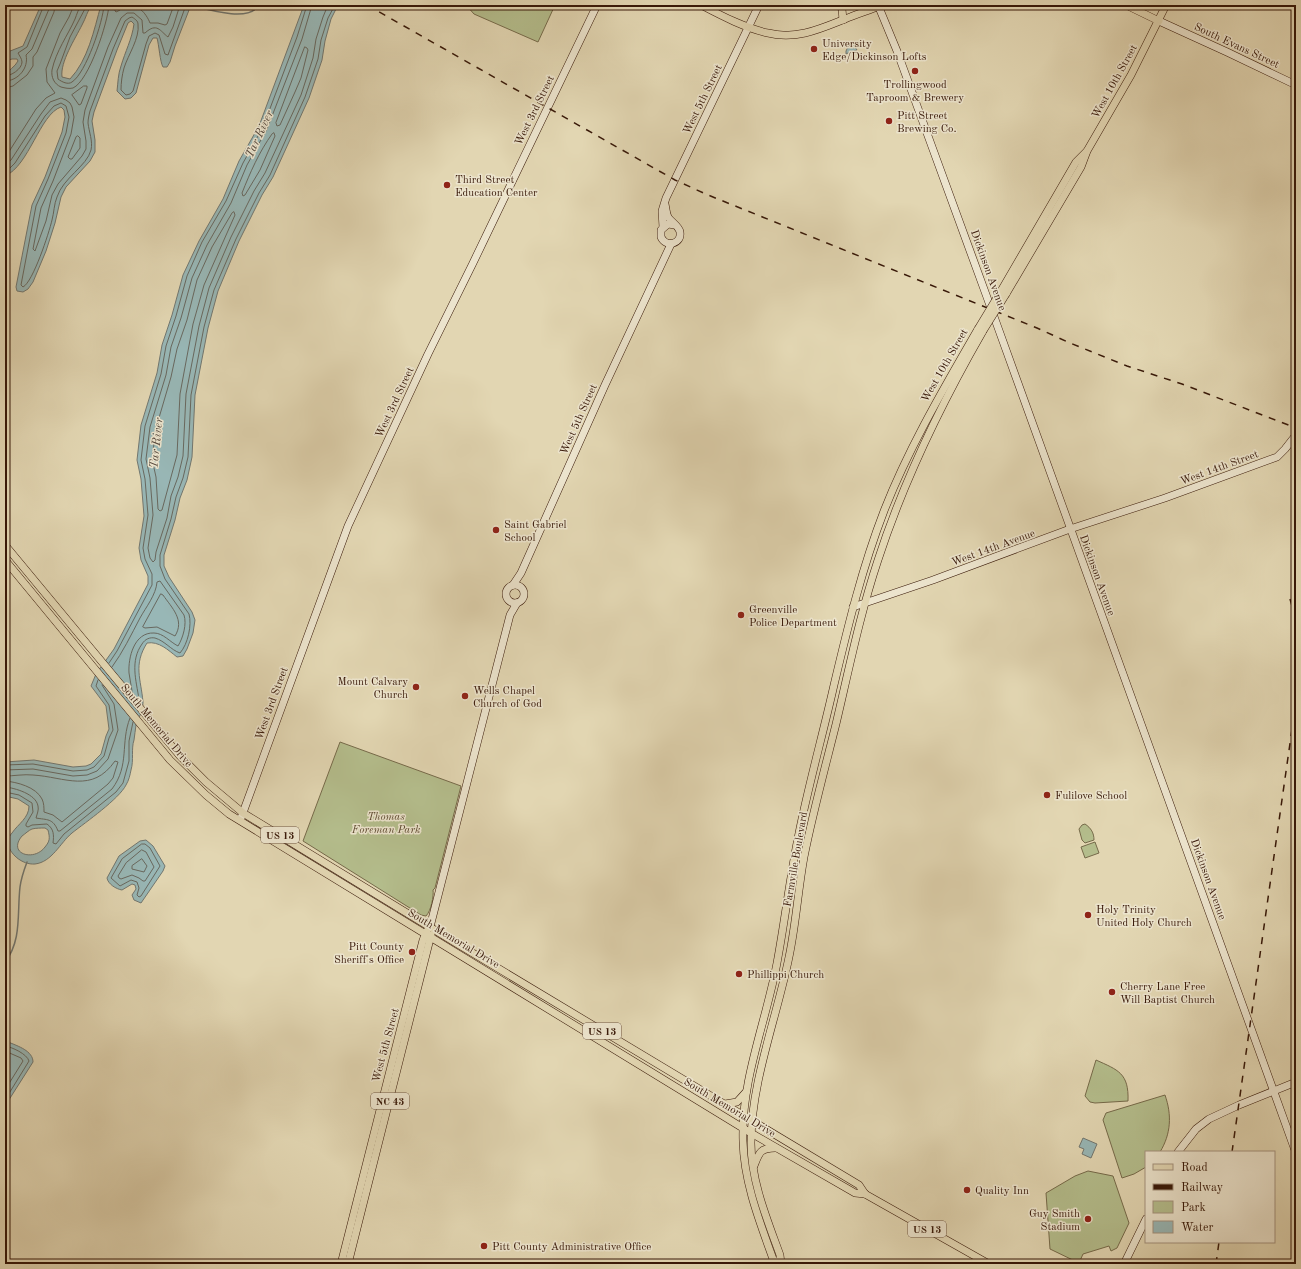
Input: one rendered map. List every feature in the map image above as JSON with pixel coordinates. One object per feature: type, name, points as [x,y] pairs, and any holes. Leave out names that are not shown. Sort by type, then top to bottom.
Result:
[{"type":"main road","name":"West 3rd Street","points":[[240,822],[348,526],[428,354],[597,5]]},
{"type":"main road","points":[[701,5],[748,27],[768,33],[794,36],[818,30],[880,5]]},
{"type":"main road","name":"West 5th Street","points":[[663,227],[662,211],[664,202],[759,5]]},
{"type":"main road","points":[[839,5],[842,9],[843,20]]},
{"type":"main road","name":"Dickinson Avenue","points":[[880,5],[1296,1153]]},
{"type":"main road","name":"South Evans Street","points":[[1126,5],[1296,85]]},
{"type":"main road","name":"West 10th Street","points":[[853,607],[873,541],[903,465],[932,408],[1078,173],[1087,151],[1131,75],[1166,5]]},
{"type":"main road","points":[[664,202],[667,215],[675,225],[679,230],[680,236],[676,241],[668,243],[661,237],[660,234],[663,227],[668,224],[675,225]]},
{"type":"main road","name":"West 5th Street","points":[[514,585],[521,573],[656,273],[657,266],[668,243]]},
{"type":"main road","name":"West 10th Street","points":[[865,603],[888,531],[912,472],[948,393],[981,330]]},
{"type":"main road","name":"West 14th Street","points":[[1140,507],[1277,457],[1296,435]]},
{"type":"main road","name":"West 14th Avenue","points":[[853,607],[934,580],[1070,529],[1140,507]]},
{"type":"main road","name":"South Memorial Drive","points":[[5,544],[180,756],[206,782],[243,813],[859,1185],[865,1194]]},
{"type":"main road","name":"South Memorial Drive","points":[[5,560],[170,760],[192,782],[240,822],[751,1133],[855,1193],[865,1194],[989,1264]]},
{"type":"main road","name":"West 5th Street","points":[[521,573],[521,587]]},
{"type":"main road","points":[[514,585],[521,587],[524,591],[522,600],[517,603],[509,601],[506,592],[508,588],[514,585]]},
{"type":"main road","name":"West 5th Street","points":[[509,601],[510,615]]},
{"type":"main road","name":"West 5th Street","points":[[348,1264],[430,927],[510,615],[517,603]]},
{"type":"main road","name":"Farmville Boulevard","points":[[779,1264],[780,1255],[762,1203],[753,1168],[751,1133],[759,1083],[789,956],[804,856],[865,603]]},
{"type":"main road","name":"Farmville Boulevard","points":[[779,1264],[773,1259],[749,1186],[744,1155],[743,1115],[746,1091],[777,966],[799,833],[853,607]]},
{"type":"main road","name":"West 5th Street","points":[[341,1264],[373,1133],[428,936]]},
{"type":"main road","points":[[1179,1151],[1196,1129],[1209,1119],[1296,1082]]},
{"type":"main road","points":[[725,1104],[737,1102],[746,1091]]},
{"type":"main road","points":[[366,1194],[367,1180],[377,1137],[376,1134],[373,1133]]},
{"type":"main road","points":[[753,1168],[757,1156],[762,1150],[767,1148],[777,1148]]},
{"type":"main road","points":[[353,1243],[352,1235],[360,1201],[361,1185]]},
{"type":"main road","points":[[1124,1264],[1145,1221]]},
{"type":"green space","points":[[466,5],[555,5],[538,42],[474,14]]},
{"type":"green space","name":"Thomas Foreman Park","points":[[340,742],[461,786],[435,888],[433,890],[432,903],[426,916],[421,915],[303,841]]},
{"type":"green space","points":[[1085,824],[1092,831],[1094,840],[1085,843],[1082,840],[1079,829]]},
{"type":"green space","points":[[1095,842],[1099,853],[1085,858],[1081,847]]},
{"type":"green space","points":[[1096,1060],[1121,1074],[1127,1084],[1128,1101],[1095,1103],[1090,1102],[1085,1096]]},
{"type":"green space","points":[[1165,1095],[1169,1110],[1169,1124],[1164,1145],[1161,1151],[1145,1151],[1145,1168],[1134,1174],[1122,1178],[1103,1120],[1106,1113]]},
{"type":"green space","name":"Guy Smith Stadium","points":[[1088,1171],[1113,1176],[1129,1223],[1117,1248],[1111,1251],[1109,1246],[1083,1254],[1079,1263],[1050,1249],[1046,1193],[1075,1176]]},
{"type":"water","points":[[41,5],[92,5],[63,65],[62,77],[70,79],[86,54],[101,5],[191,5],[167,67],[163,67],[162,65],[157,38],[153,38],[149,45],[136,93],[131,98],[125,99],[117,91],[120,69],[134,24],[131,21],[128,23],[94,112],[92,121],[95,152],[90,161],[66,187],[61,197],[46,251],[33,282],[28,289],[23,292],[17,291],[16,287],[32,205],[45,177],[62,132],[65,117],[64,110],[61,107],[54,112],[40,129],[21,162],[5,176],[5,76],[18,61],[17,59],[12,59],[5,61],[5,53],[23,46]]},
{"type":"water","name":"Tar River","points":[[304,5],[340,5],[336,9],[331,19],[322,60],[309,98],[273,177],[262,195],[239,241],[218,291],[208,328],[195,395],[192,457],[187,480],[180,498],[164,555],[164,566],[169,577],[192,612],[195,620],[193,633],[183,656],[177,657],[155,643],[147,643],[143,651],[140,658],[139,672],[143,705],[136,725],[130,776],[122,791],[102,810],[72,833],[46,860],[35,864],[25,863],[13,854],[7,841],[27,814],[29,806],[18,799],[5,796],[5,762],[34,760],[73,767],[86,766],[91,764],[101,754],[109,729],[106,706],[91,686],[96,674],[114,649],[148,584],[148,576],[141,560],[139,548],[144,516],[141,479],[137,460],[141,425],[157,373],[162,345],[183,275],[199,241],[223,199],[239,161],[259,126]],"holes":[[[38,828],[45,828],[48,830],[49,841],[40,852],[29,855],[20,851],[18,842],[28,831]]]},
{"type":"water","points":[[854,45],[857,50],[852,54],[850,52],[846,54],[848,47]]},
{"type":"water","points":[[146,840],[153,846],[165,866],[141,903],[134,900],[132,895],[136,889],[135,885],[132,884],[122,890],[111,884],[107,878],[119,856],[140,841]]},
{"type":"water","points":[[5,1042],[24,1049],[28,1052],[33,1062],[5,1106]]},
{"type":"water","points":[[1083,1138],[1097,1144],[1091,1158],[1082,1154],[1084,1149],[1079,1147]]},
{"type":"waterway","points":[[190,5],[216,12],[237,14],[254,10],[259,5]]},
{"type":"waterway","points":[[5,962],[14,945],[16,936],[20,887],[27,862]]},
{"type":"railway","points":[[367,5],[675,180],[708,195],[1127,366],[1182,384],[1296,428]]},
{"type":"railway","points":[[1290,599],[1296,620]]},
{"type":"railway","points":[[1232,1151],[1296,701]]},
{"type":"railway","points":[[1216,1264],[1219,1243]]},
{"type":"place","name":"University Edge/Dickinson Lofts","points":[[814,49]]},
{"type":"place","name":"Trollingwood Taproom & Brewery","points":[[915,71]]},
{"type":"place","name":"Pitt Street Brewing Co.","points":[[889,121]]},
{"type":"place","name":"Third Street Education Center","points":[[447,185]]},
{"type":"place","name":"Saint Gabriel School","points":[[496,530]]},
{"type":"place","name":"Greenville Police Department","points":[[741,615]]},
{"type":"place","name":"Mount Calvary Church","points":[[416,687]]},
{"type":"place","name":"Wells Chapel Church of God","points":[[465,696]]},
{"type":"place","name":"Fulilove School","points":[[1047,795]]},
{"type":"place","name":"Holy Trinity United Holy Church","points":[[1088,915]]},
{"type":"place","name":"Pitt County Sheriff's Office","points":[[412,952]]},
{"type":"place","name":"Phillippi Church","points":[[739,974]]},
{"type":"place","name":"Cherry Lane Free Will Baptist Church","points":[[1112,992]]},
{"type":"place","name":"Quality Inn","points":[[967,1190]]},
{"type":"place","name":"Guy Smith Stadium","points":[[1088,1219]]},
{"type":"place","name":"Pitt County Administrative Office","points":[[484,1246]]}]
